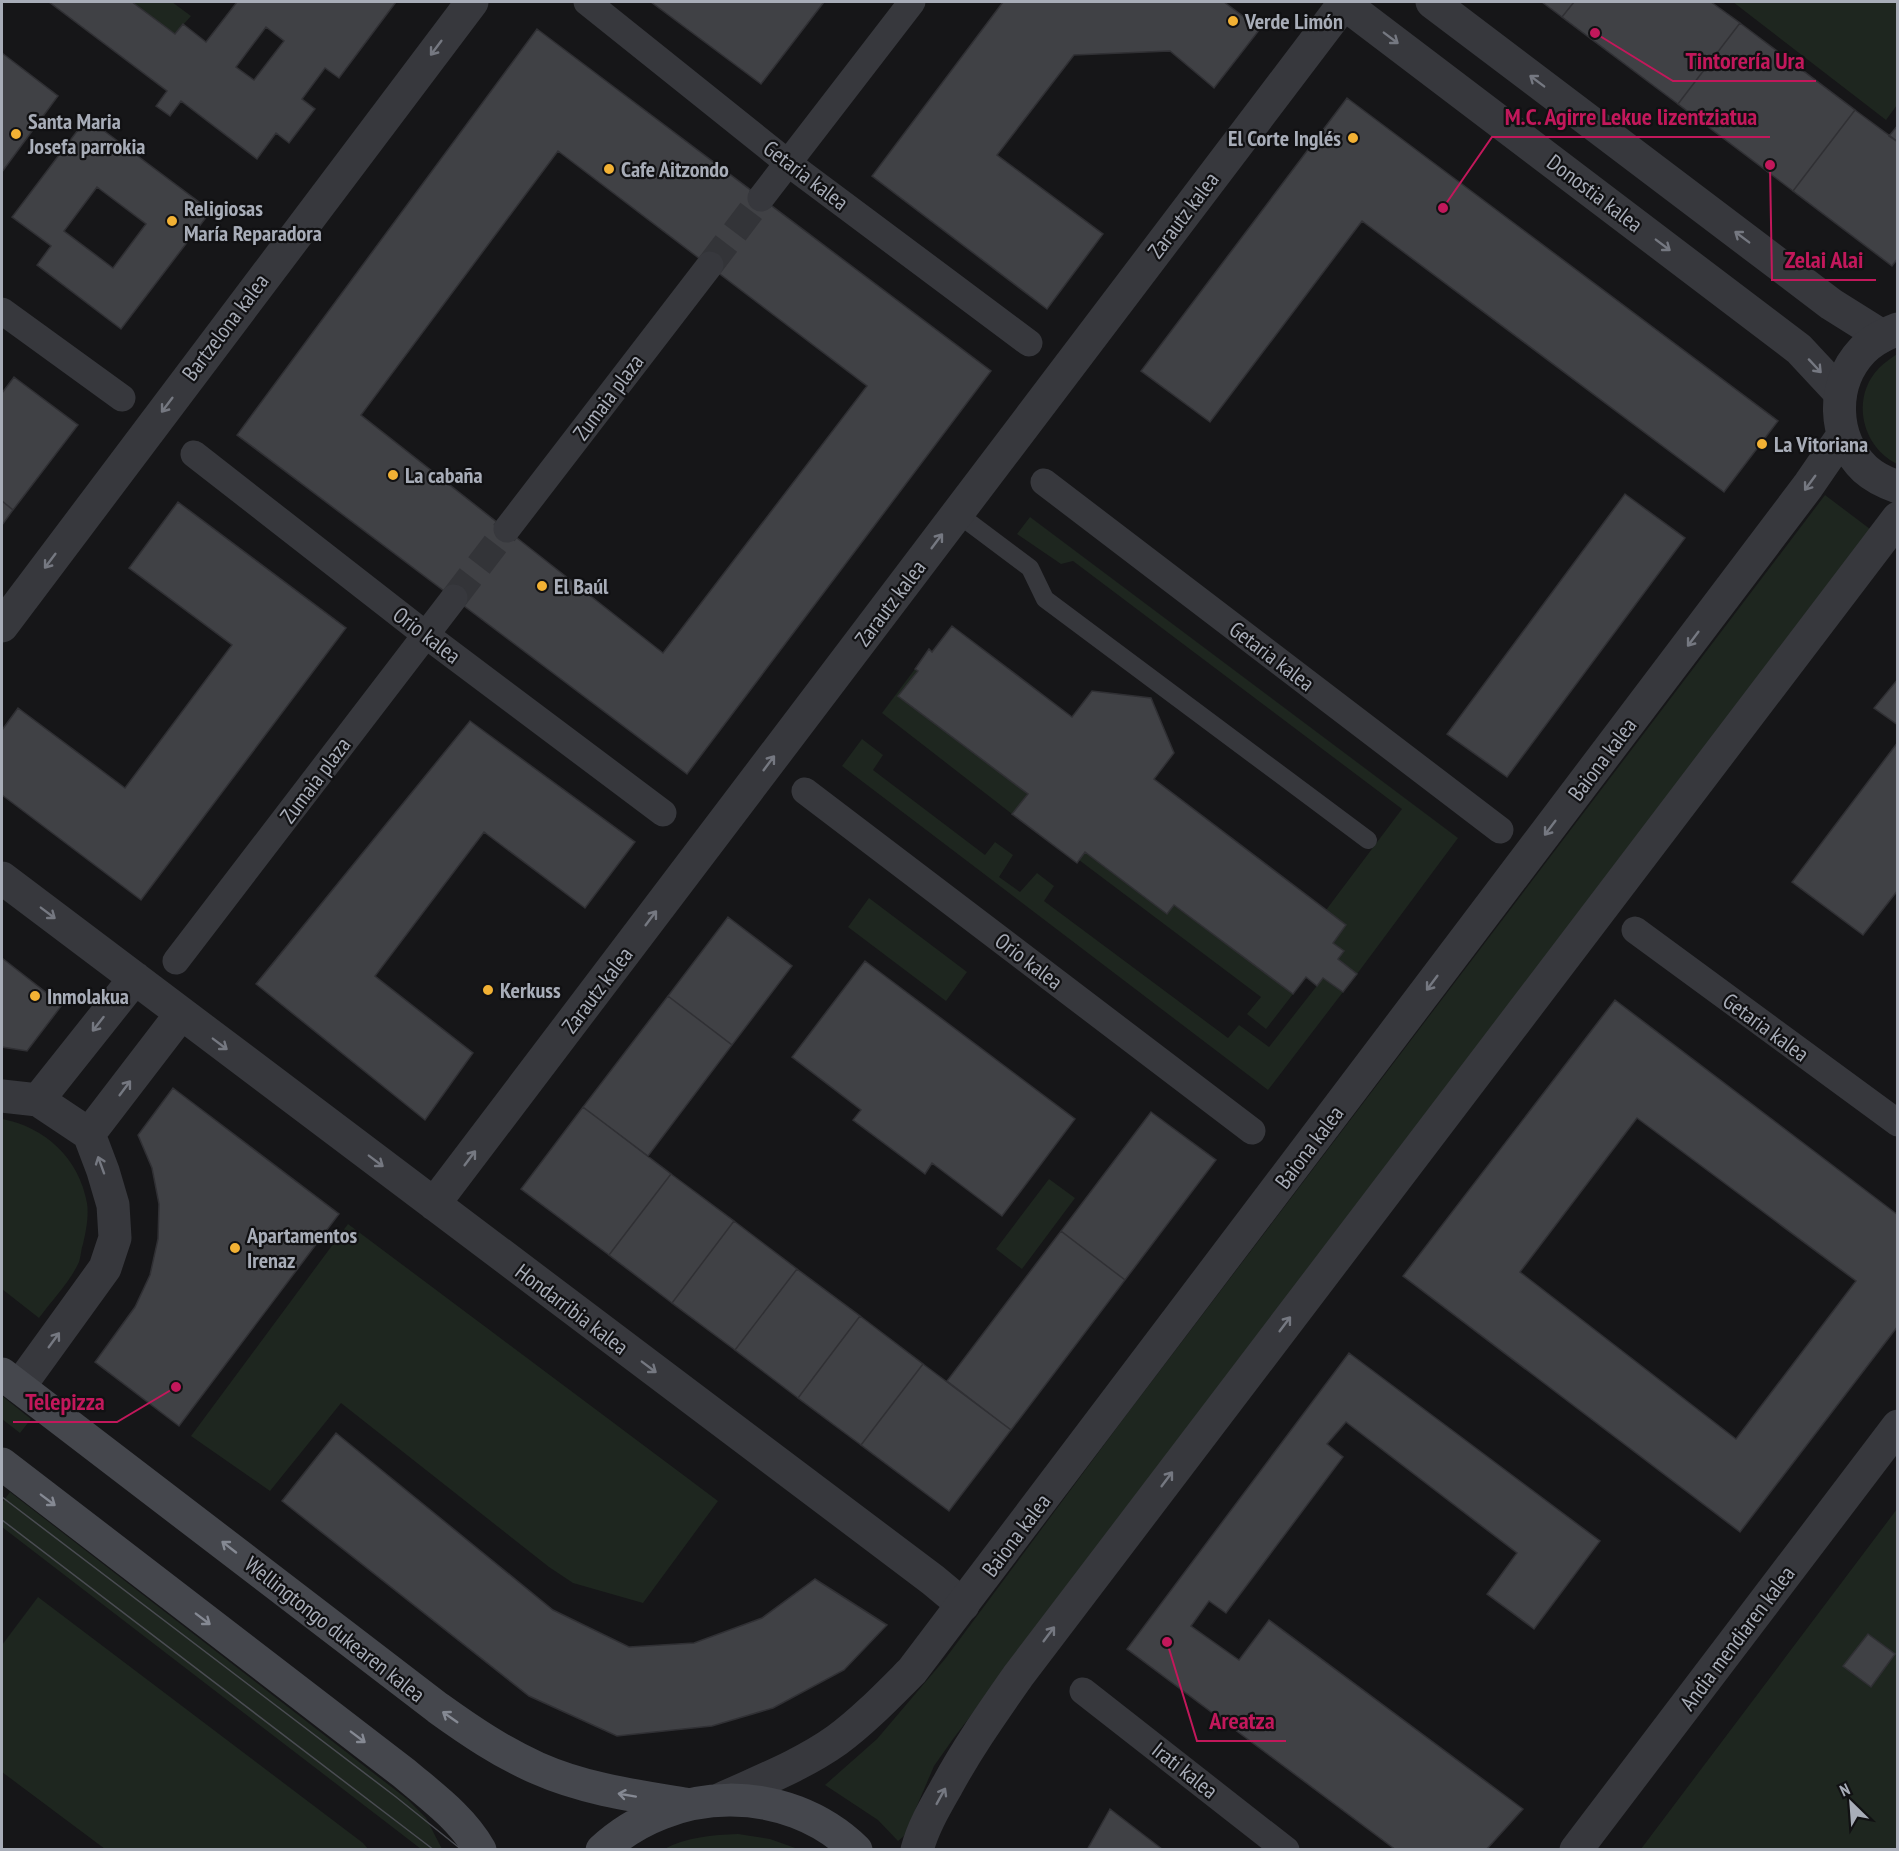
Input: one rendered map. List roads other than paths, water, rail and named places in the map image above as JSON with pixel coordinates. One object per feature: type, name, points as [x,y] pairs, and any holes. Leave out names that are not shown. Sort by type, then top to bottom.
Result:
[{"type":"main road","name":"Wellingtongo dukearen kalea","points":[[10,1380],[438,1708],[482,1739],[538,1769],[577,1783],[621,1794],[685,1804]]},
{"type":"main road","points":[[2,1464],[404,1773],[444,1806],[471,1834],[480,1850]]},
{"type":"main road","points":[[602,1850],[618,1835],[650,1817],[685,1804],[721,1799],[754,1800],[787,1808],[818,1821],[846,1839],[856,1850]]},
{"type":"street","name":"Bartzelona kalea","points":[[2,626],[472,2]]},
{"type":"street","name":"Getaria kalea","points":[[587,2],[788,163],[1029,343]]},
{"type":"street","points":[[761,198],[912,2]]},
{"type":"street","name":"Donostia kalea","points":[[1344,2],[1799,349],[1840,393]]},
{"type":"street","name":"Zarautz kalea","points":[[434,1204],[1344,2]]},
{"type":"street","points":[[1432,2],[1831,304],[1890,332]]},
{"type":"street","name":"Zumaia plaza","points":[[507,529],[710,265]]},
{"type":"street","points":[[2,311],[122,398]]},
{"type":"street","points":[[1890,332],[1862,350],[1848,370],[1840,393],[1839,414],[1843,435],[1852,453],[1865,469],[1881,481],[1898,487]]},
{"type":"street","name":"Baiona kalea","points":[[721,1799],[807,1758],[850,1729],[912,1671],[1801,496],[1843,435]]},
{"type":"street","name":"Orio kalea","points":[[194,454],[426,635],[663,813]]},
{"type":"street","name":"Getaria kalea","points":[[1044,482],[1500,830]]},
{"type":"street","points":[[917,1850],[921,1834],[969,1746],[1018,1676],[1898,518]]},
{"type":"street","name":"Zumaia plaza","points":[[176,961],[454,598]]},
{"type":"street","name":"Orio kalea","points":[[806,791],[1252,1131]]},
{"type":"street","name":"Hondarribia kalea","points":[[2,878],[963,1605]]},
{"type":"street","name":"Getaria kalea","points":[[1635,930],[1898,1123]]},
{"type":"street","points":[[38,1100],[135,978]]},
{"type":"street","points":[[2,1096],[38,1100],[89,1134],[181,1014]]},
{"type":"street","name":"Wellingtongo dukearen kalea","points":[[10,1380],[105,1268],[115,1238],[113,1205],[89,1134]]},
{"type":"street","name":"Andia mendiaren kalea","points":[[1576,1850],[1898,1426]]},
{"type":"street","name":"Irati kalea","points":[[1083,1691],[1286,1850]]},
{"type":"lane","points":[[958,514],[1030,568],[1046,598],[1368,840]]},
{"type":"tunnel","points":[[710,265],[761,198]]},
{"type":"tunnel","points":[[454,598],[507,529]]},
{"type":"tram line","points":[[2,1497],[396,1797],[462,1850]]},
{"type":"tram line","points":[[2,1520],[434,1850]]},
{"type":"place","name":"Verde Limón","points":[[1233,21]]},
{"type":"place","name":"Tintorería Ura","points":[[1595,33]]},
{"type":"place","name":"Santa Maria Josefa parrokia","points":[[16,134]]},
{"type":"place","name":"El Corte Inglés","points":[[1353,138]]},
{"type":"place","name":"Zelai Alai","points":[[1770,165]]},
{"type":"place","name":"Cafe Aitzondo","points":[[609,169]]},
{"type":"place","name":"M.C. Agirre Lekue lizentziatua","points":[[1443,208]]},
{"type":"place","name":"Religiosas María Reparadora","points":[[172,221]]},
{"type":"place","name":"La Vitoriana","points":[[1762,444]]},
{"type":"place","name":"La cabaña","points":[[393,475]]},
{"type":"place","name":"El Baúl","points":[[542,586]]},
{"type":"place","name":"Kerkuss","points":[[488,990]]},
{"type":"place","name":"Inmolakua","points":[[35,996]]},
{"type":"place","name":"Apartamentos Irenaz","points":[[235,1248]]},
{"type":"place","name":"Telepizza","points":[[176,1387]]},
{"type":"place","name":"Areatza","points":[[1167,1642]]}]
